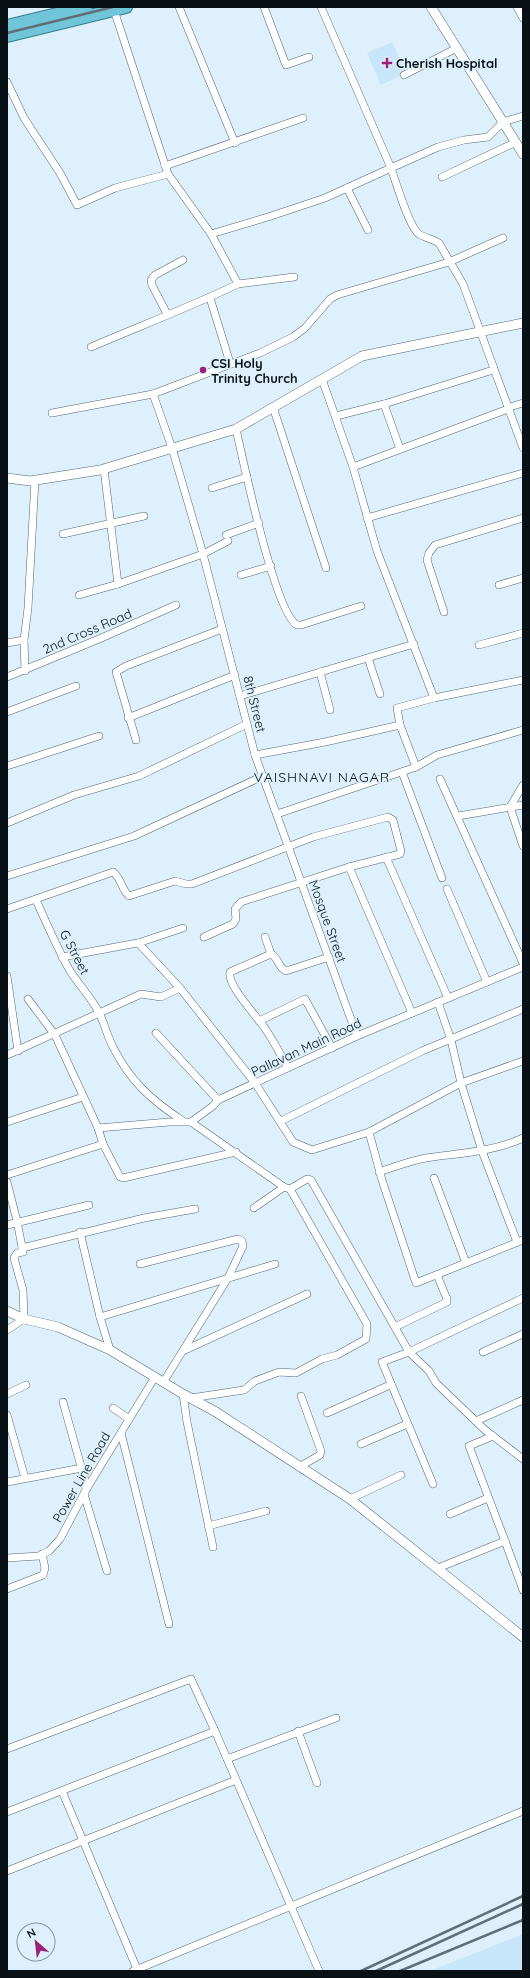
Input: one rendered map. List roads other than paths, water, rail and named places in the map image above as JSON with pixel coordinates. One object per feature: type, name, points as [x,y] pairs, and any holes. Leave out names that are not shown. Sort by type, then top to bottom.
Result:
[{"type":"highway","points":[[7,26],[86,7]]},
{"type":"highway","points":[[7,36],[126,7]]},
{"type":"street","points":[[179,7],[235,143]]},
{"type":"street","points":[[264,7],[286,65],[309,57]]},
{"type":"street","points":[[321,7],[391,168],[411,222],[419,234],[439,243],[448,262],[463,284],[494,370],[511,408],[523,448]]},
{"type":"street","points":[[431,7],[523,154]]},
{"type":"street","points":[[517,7],[523,18]]},
{"type":"street","points":[[114,10],[168,174],[211,234],[238,284]]},
{"type":"street","points":[[404,75],[457,48]]},
{"type":"street","points":[[7,82],[26,123],[60,173],[77,205],[115,188],[168,174]]},
{"type":"street","points":[[211,234],[325,198],[438,147],[464,140],[488,137],[503,122],[523,116]]},
{"type":"street","points":[[165,166],[235,143],[303,118]]},
{"type":"street","points":[[442,177],[516,142]]},
{"type":"street","points":[[348,188],[368,230]]},
{"type":"street","points":[[52,413],[153,394],[230,363],[260,353],[293,337],[305,328],[330,299],[337,295],[448,262],[503,238]]},
{"type":"street","points":[[167,314],[152,285],[151,280],[155,275],[183,260]]},
{"type":"street","points":[[91,347],[167,314],[210,298],[238,284],[294,276]]},
{"type":"street","points":[[210,298],[230,363]]},
{"type":"street","points":[[7,478],[35,480],[104,469],[236,429],[362,356],[523,323]]},
{"type":"street","points":[[336,416],[384,404],[494,370]]},
{"type":"street","points":[[322,379],[353,467],[377,551],[434,698]]},
{"type":"street","name":"8th Street","points":[[153,394],[172,448],[203,554],[256,755],[277,814]]},
{"type":"street","points":[[353,467],[523,403]]},
{"type":"street","points":[[384,404],[400,449]]},
{"type":"street","points":[[274,407],[326,568]]},
{"type":"street","points":[[236,429],[258,523],[280,594],[291,620],[297,625],[360,606]]},
{"type":"street","points":[[104,469],[118,584]]},
{"type":"street","points":[[367,518],[523,473]]},
{"type":"street","points":[[212,488],[247,476]]},
{"type":"street","points":[[25,671],[24,640],[28,608],[35,480]]},
{"type":"street","points":[[63,534],[111,525],[144,516]]},
{"type":"street","points":[[444,612],[427,560],[429,553],[435,545],[523,518]]},
{"type":"street","points":[[79,595],[118,584],[203,554],[227,538],[258,523]]},
{"type":"street","points":[[241,575],[271,566]]},
{"type":"street","points":[[499,585],[523,578]]},
{"type":"street","name":"2nd Cross Road","points":[[7,677],[25,671],[176,605]]},
{"type":"street","points":[[136,740],[128,718],[116,672],[119,669],[222,629]]},
{"type":"street","points":[[479,645],[523,633]]},
{"type":"street","points":[[7,644],[24,640]]},
{"type":"street","points":[[240,696],[414,644]]},
{"type":"street","points":[[368,658],[380,694]]},
{"type":"street","points":[[320,672],[330,710]]},
{"type":"street","points":[[128,718],[235,675]]},
{"type":"street","points":[[416,767],[400,725],[396,710],[398,706],[523,680]]},
{"type":"street","points":[[7,712],[76,686]]},
{"type":"street","points":[[7,823],[74,795],[139,776],[247,724]]},
{"type":"street","points":[[256,755],[325,742],[400,725]]},
{"type":"street","points":[[277,814],[416,767],[437,755],[523,730]]},
{"type":"street","points":[[7,766],[99,736]]},
{"type":"street","points":[[402,772],[442,878]]},
{"type":"street","points":[[7,876],[134,836],[263,776]]},
{"type":"street","points":[[440,779],[523,962]]},
{"type":"street","points":[[523,785],[510,807],[523,846]]},
{"type":"street","points":[[458,816],[523,805]]},
{"type":"street","name":"Mosque Street","points":[[277,814],[357,1036]]},
{"type":"street","points":[[7,909],[113,872],[119,876],[124,892],[129,896],[175,881],[192,884],[313,837],[388,817],[393,820],[401,851],[398,855],[349,867],[241,902],[235,909],[236,919],[233,924],[204,937]]},
{"type":"street","points":[[386,857],[448,998]]},
{"type":"street","points":[[349,867],[412,1013]]},
{"type":"street","points":[[447,889],[487,982]]},
{"type":"street","name":"G Street","points":[[36,900],[62,957],[99,1013],[112,1046],[137,1085],[162,1107],[183,1121]]},
{"type":"street","points":[[62,957],[138,943],[183,928]]},
{"type":"street","points":[[265,937],[271,954],[276,957],[283,970],[286,972],[329,958]]},
{"type":"street","points":[[138,943],[180,988],[255,1083],[281,1121],[293,1142],[312,1150],[369,1132],[461,1083],[523,1061]]},
{"type":"street","points":[[271,954],[232,970],[229,975],[241,998],[260,1021],[288,1068]]},
{"type":"street","name":"Pallavan Main Road","points":[[191,1122],[213,1106],[218,1100],[357,1036],[523,967]]},
{"type":"street","points":[[7,976],[18,1051]]},
{"type":"street","points":[[7,1055],[142,994],[161,998],[180,988]]},
{"type":"street","points":[[260,1021],[305,998],[310,1004],[332,1048]]},
{"type":"street","points":[[28,999],[55,1034],[98,1128],[103,1144],[120,1177],[123,1178],[236,1152]]},
{"type":"street","points":[[369,1132],[380,1172],[416,1283],[520,1241],[482,1151],[461,1083],[451,1040],[438,1002]]},
{"type":"street","points":[[281,1121],[422,1052],[523,1009]]},
{"type":"street","points":[[156,1033],[218,1100]]},
{"type":"street","points":[[7,1122],[83,1097]]},
{"type":"street","points":[[98,1128],[183,1121],[191,1122],[287,1188],[367,1324],[366,1339],[337,1355],[322,1359],[296,1373],[279,1372],[255,1381],[244,1390],[187,1396]]},
{"type":"street","points":[[380,1172],[404,1163],[432,1156],[482,1151],[523,1138]]},
{"type":"street","points":[[7,1175],[103,1144]]},
{"type":"street","points":[[434,1178],[466,1263]]},
{"type":"street","points":[[254,1208],[287,1188],[307,1180],[311,1180],[409,1352],[429,1372],[436,1382],[476,1421],[523,1459]]},
{"type":"street","points":[[7,1182],[23,1252],[17,1253],[14,1258],[23,1290],[24,1319]]},
{"type":"street","points":[[7,1225],[17,1221],[89,1205]]},
{"type":"street","points":[[22,1248],[80,1232],[195,1209]]},
{"type":"street","points":[[80,1232],[100,1318],[110,1350]]},
{"type":"street","name":"Power Line Road","points":[[42,1554],[49,1551],[60,1539],[86,1491],[129,1419],[159,1379],[184,1350],[228,1278],[243,1246],[242,1241],[238,1239],[140,1264]]},
{"type":"street","points":[[100,1318],[275,1264]]},
{"type":"street","points":[[396,1327],[447,1302],[437,1275]]},
{"type":"street","points":[[184,1350],[307,1294]]},
{"type":"street","points":[[433,1484],[390,1385],[382,1362],[409,1352],[523,1298]]},
{"type":"street","points":[[7,1311],[24,1319],[58,1327],[110,1350],[216,1412],[350,1499],[522,1636]]},
{"type":"street","points":[[7,1330],[24,1319]]},
{"type":"street","points":[[483,1352],[523,1334]]},
{"type":"street","points":[[7,1394],[26,1385]]},
{"type":"street","points":[[327,1413],[390,1385]]},
{"type":"street","points":[[187,1396],[208,1526],[213,1547]]},
{"type":"street","points":[[299,1467],[320,1455],[321,1451],[301,1396]]},
{"type":"street","points":[[476,1421],[523,1400]]},
{"type":"street","points":[[63,1402],[82,1468],[86,1491],[108,1571]]},
{"type":"street","points":[[113,1408],[129,1419]]},
{"type":"street","points":[[7,1415],[25,1478]]},
{"type":"street","points":[[361,1444],[407,1424]]},
{"type":"street","points":[[121,1433],[169,1624]]},
{"type":"street","points":[[493,1436],[469,1446],[505,1541],[519,1570],[523,1590]]},
{"type":"street","points":[[7,1482],[82,1468]]},
{"type":"street","points":[[350,1499],[401,1475]]},
{"type":"street","points":[[450,1514],[488,1498]]},
{"type":"street","points":[[208,1526],[266,1512]]},
{"type":"street","points":[[438,1568],[505,1541]]},
{"type":"street","points":[[7,1558],[42,1554],[45,1568],[43,1575],[7,1589]]},
{"type":"street","points":[[7,1749],[191,1679],[320,1971]]},
{"type":"street","points":[[227,1759],[298,1731],[336,1718]]},
{"type":"street","points":[[7,1812],[215,1731]]},
{"type":"street","points":[[298,1731],[317,1783]]},
{"type":"street","points":[[7,1871],[236,1780]]},
{"type":"street","points":[[62,1790],[135,1970],[523,1812]]},
{"type":"railway","points":[[7,33],[113,7]]},
{"type":"railway","points":[[361,1971],[523,1896]]},
{"type":"railway","points":[[376,1971],[523,1904]]},
{"type":"railway","points":[[400,1971],[523,1920]]},
{"type":"place","name":"Cherish Hospital","points":[[387,63]]},
{"type":"place","name":"CSI Holy Trinity Church","points":[[203,370]]},
{"type":"district","name":"VAISHNAVI NAGAR","points":[[322,777]]}]
